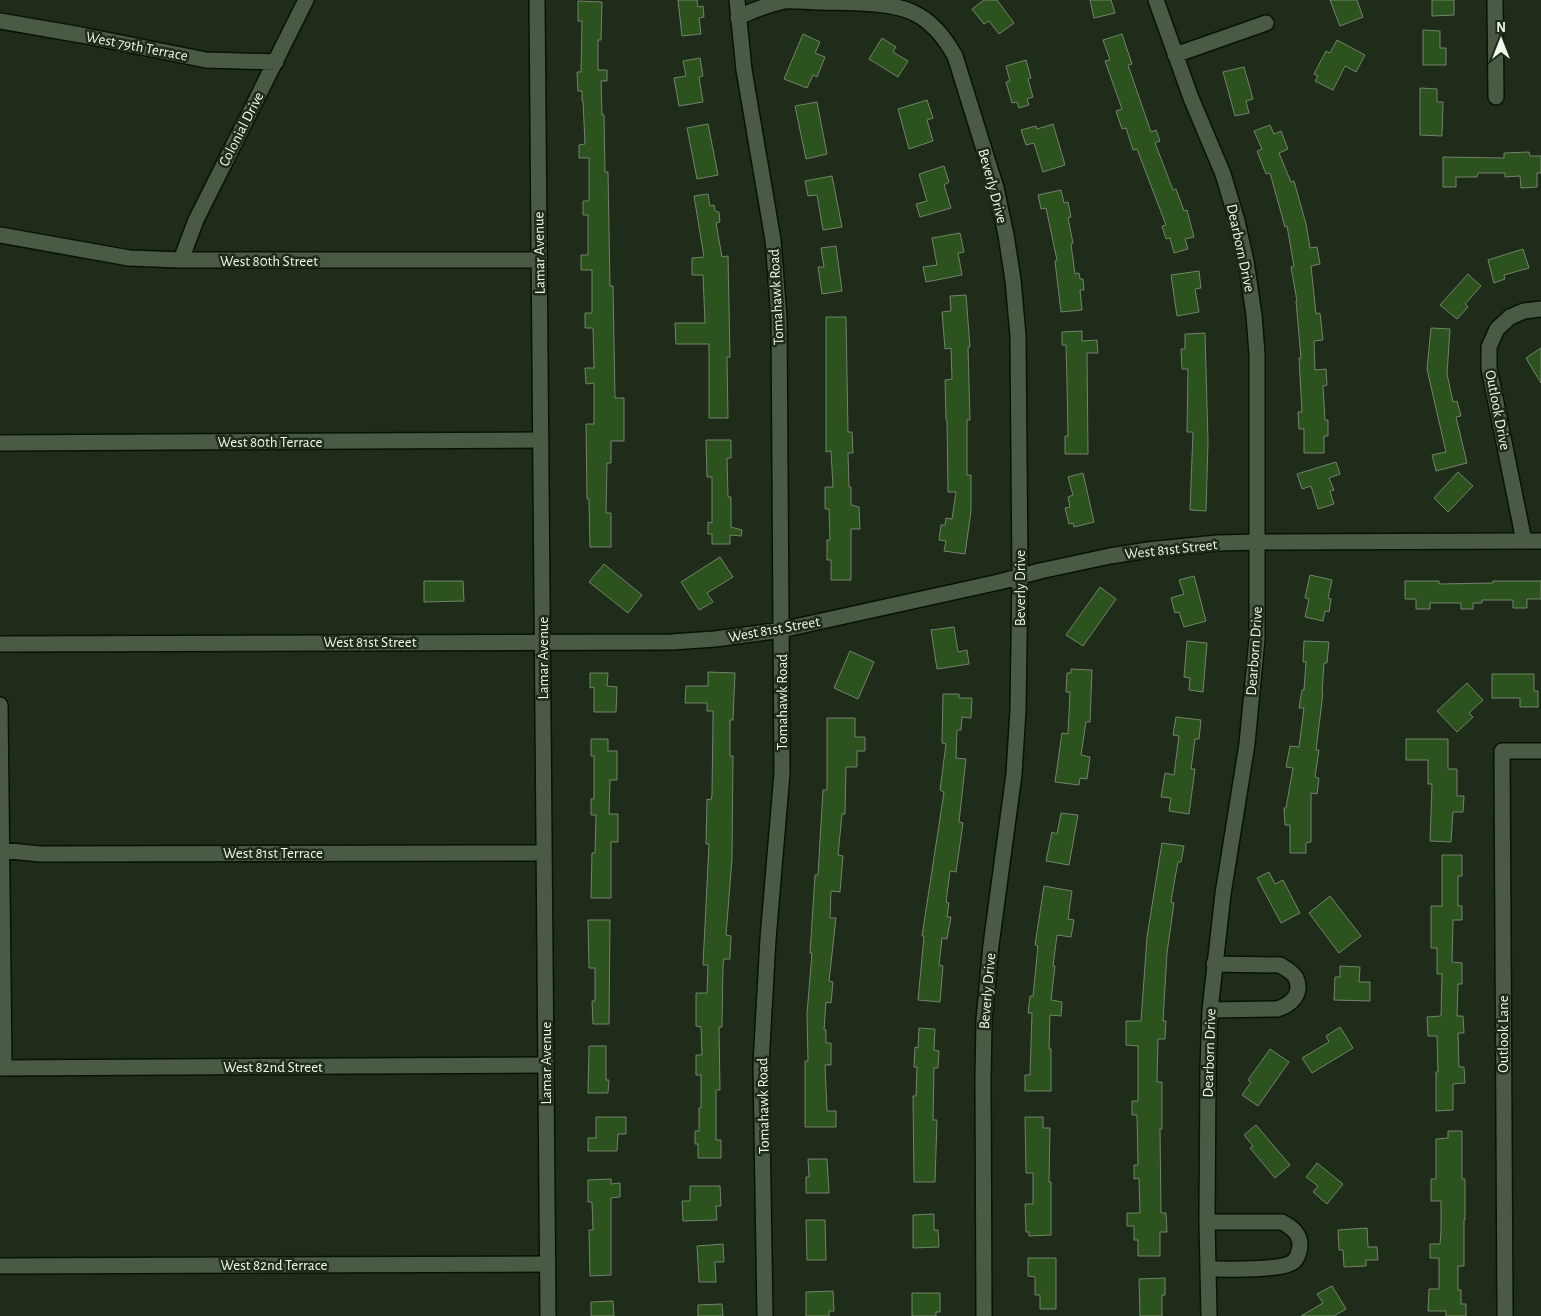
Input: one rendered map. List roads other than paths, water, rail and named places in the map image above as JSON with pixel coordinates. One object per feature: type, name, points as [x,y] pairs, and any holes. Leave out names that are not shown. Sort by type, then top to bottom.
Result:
[{"type":"street","name":"Colonial Drive","points":[[181,260],[196,220],[306,0]]},
{"type":"street","name":"Lamar Avenue","points":[[537,0],[548,1316]]},
{"type":"street","name":"Tomahawk Road","points":[[737,0],[746,80],[773,240],[779,318],[782,774],[768,939],[761,1064],[765,1316]]},
{"type":"street","name":"Beverly Drive","points":[[738,18],[752,10],[786,0],[902,8],[914,12],[933,25],[946,40],[955,56],[996,188],[1006,235],[1013,280],[1018,336],[1019,682],[1014,774],[991,945],[984,1020],[984,1316]]},
{"type":"street","name":"Dearborn Drive","points":[[1156,0],[1191,98],[1223,174],[1237,221],[1246,261],[1254,315],[1257,354],[1257,639],[1247,744],[1214,964],[1210,1010],[1207,1222],[1209,1316]]},
{"type":"street","points":[[1496,0],[1496,97]]},
{"type":"street","name":"West 79th Terrace","points":[[0,21],[206,60],[276,62]]},
{"type":"street","points":[[1175,55],[1266,23]]},
{"type":"street","name":"West 80th Street","points":[[0,235],[129,258],[181,260],[539,260]]},
{"type":"street","name":"Outlook Drive","points":[[1524,541],[1489,368],[1489,347],[1497,329],[1510,317],[1524,311],[1541,309]]},
{"type":"street","name":"West 80th Terrace","points":[[0,443],[541,440]]},
{"type":"street","name":"West 81st Street","points":[[0,644],[672,642],[715,639],[781,630],[1057,567],[1148,550],[1258,542],[1541,541]]},
{"type":"street","points":[[0,705],[2,1068]]},
{"type":"street","name":"Outlook Lane","points":[[1505,1316],[1502,751],[1541,751]]},
{"type":"street","name":"West 81st Terrace","points":[[1,850],[40,854],[544,852]]},
{"type":"street","points":[[1210,1010],[1278,1009],[1288,1006],[1296,997],[1297,988],[1296,978],[1280,965],[1214,964]]},
{"type":"street","name":"West 82nd Street","points":[[2,1068],[546,1065]]},
{"type":"street","points":[[1207,1222],[1282,1222],[1292,1227],[1298,1235],[1300,1242],[1299,1252],[1294,1262],[1282,1267],[1208,1269]]},
{"type":"street","name":"West 82nd Terrace","points":[[0,1266],[548,1264]]}]
